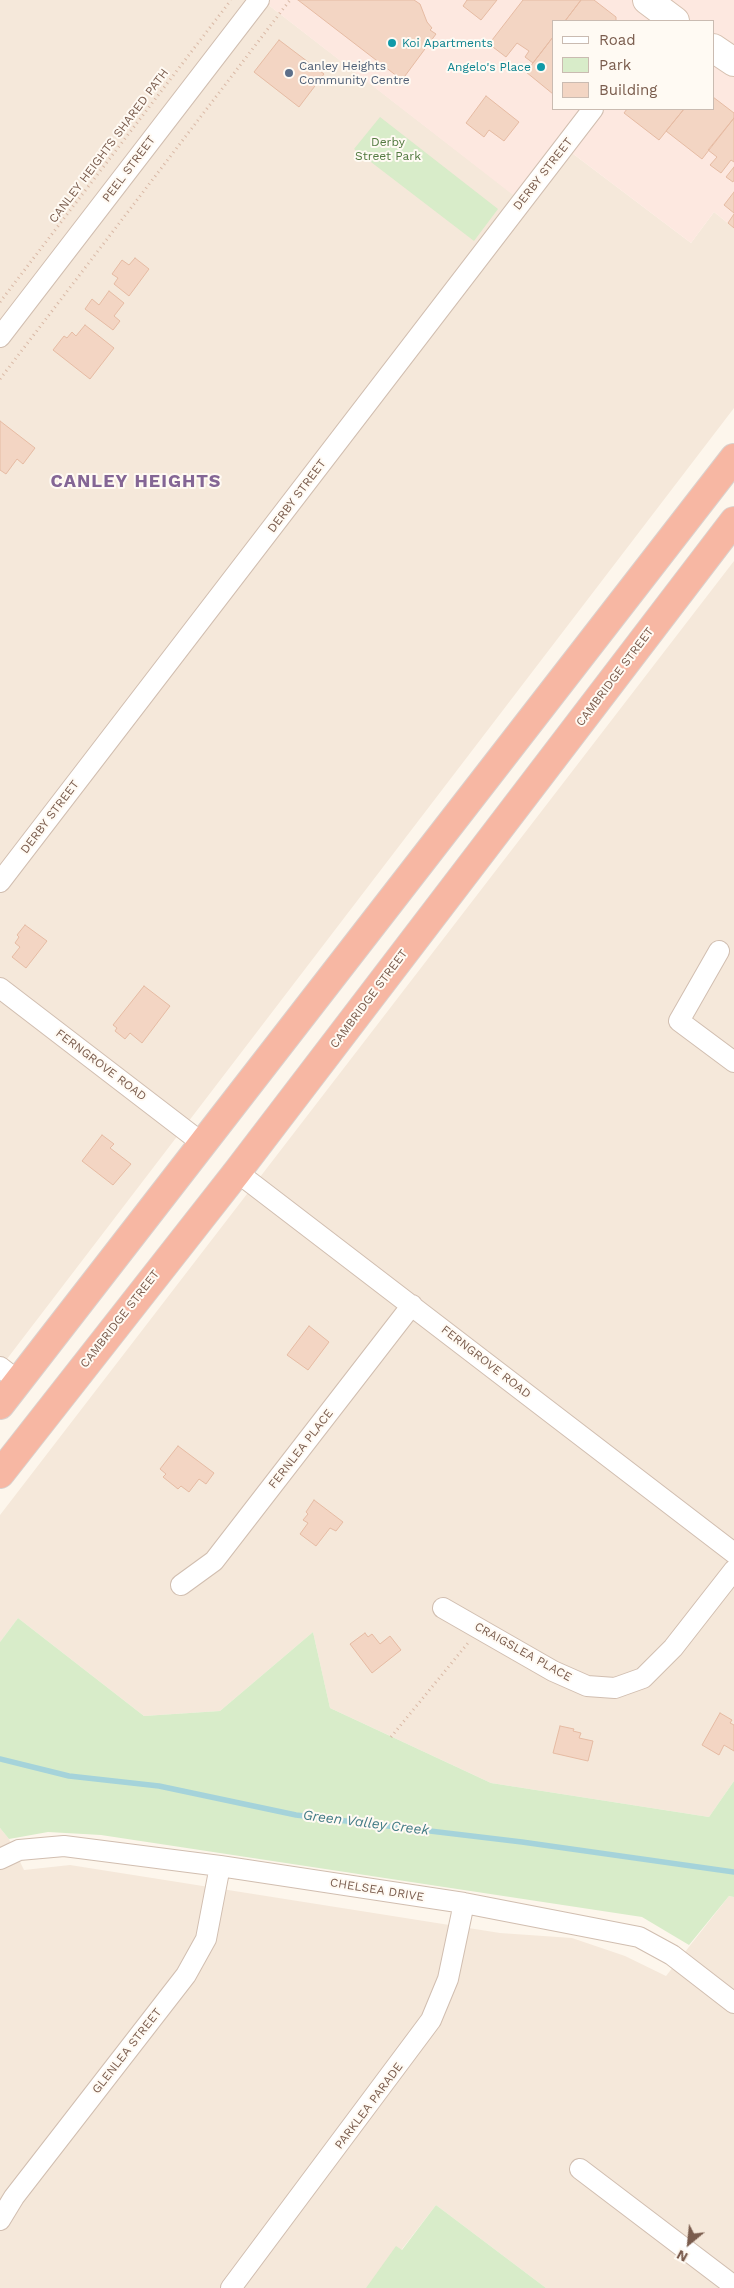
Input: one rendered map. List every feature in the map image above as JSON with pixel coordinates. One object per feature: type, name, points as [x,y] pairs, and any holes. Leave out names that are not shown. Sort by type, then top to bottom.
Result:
[{"type":"highway","points":[[0,1405],[9,1374],[202,1143],[734,458]]},
{"type":"highway","name":"CAMBRIDGE STREET","points":[[0,1474],[237,1172],[734,521]]},
{"type":"main road","points":[[714,49],[734,62]]},
{"type":"street","name":"PEEL STREET","points":[[0,337],[259,0]]},
{"type":"street","name":"DERBY STREET","points":[[0,882],[592,110]]},
{"type":"street","points":[[719,951],[679,1021],[734,1062]]},
{"type":"street","name":"FERNGROVE ROAD","points":[[0,988],[202,1143]]},
{"type":"street","name":"FERNGROVE ROAD","points":[[237,1172],[734,1553]]},
{"type":"street","name":"FERNLEA PLACE","points":[[181,1585],[214,1561],[412,1306]]},
{"type":"street","name":"CRAIGSLEA PLACE","points":[[443,1608],[553,1671],[587,1686],[615,1688],[643,1678],[673,1648],[734,1570]]},
{"type":"street","name":"CHELSEA DRIVE","points":[[0,1859],[19,1850],[64,1846],[220,1866],[464,1903],[639,1937],[672,1955],[734,2003]]},
{"type":"street","name":"GLENLEA STREET","points":[[0,2220],[14,2197],[186,1975],[206,1939],[220,1866]]},
{"type":"street","name":"PARKLEA PARADE","points":[[231,2288],[432,2020],[448,1980],[464,1903]]},
{"type":"street","points":[[580,2169],[734,2286]]},
{"type":"path","name":"CANLEY HEIGHTS SHARED PATH","points":[[0,302],[231,0]]},
{"type":"path","points":[[0,379],[290,0]]},
{"type":"path","points":[[392,1737],[480,1629]]},
{"type":"shaded area","points":[[0,0],[262,0],[522,201],[564,147],[691,243],[714,212],[734,228],[734,408],[0,1368]]},
{"type":"shaded area","points":[[262,0],[734,0],[734,228],[714,212],[691,243],[564,147],[522,202]]},
{"type":"shaded area","points":[[734,561],[734,1781],[709,1817],[491,1783],[330,1708],[313,1632],[220,1711],[144,1716],[18,1618],[0,1642],[0,1515]]},
{"type":"shaded area","points":[[0,1828],[9,1839],[24,1870],[70,1865],[500,1933],[572,1938],[625,1956],[666,1976],[729,1896],[734,1897],[734,2288],[546,2288],[436,2205],[372,2288],[0,2288]]},
{"type":"green space","name":"Derby Street Park","points":[[380,117],[498,209],[474,241],[354,149]]},
{"type":"green space","points":[[18,1618],[144,1716],[220,1711],[313,1632],[330,1708],[491,1783],[709,1817],[734,1781],[734,1897],[729,1896],[689,1945],[642,1917],[101,1835],[48,1832],[9,1839],[0,1828],[0,1642]]},
{"type":"green space","points":[[436,2205],[546,2288],[366,2288],[396,2246],[402,2250]]},
{"type":"building","name":"Koi Apartments","points":[[298,0],[414,0],[420,4],[427,22],[432,28],[430,30],[436,34],[402,80]]},
{"type":"building","points":[[467,0],[497,0],[481,20],[463,6]]},
{"type":"building","points":[[523,0],[581,0],[566,20],[552,20],[552,38],[533,63],[525,57],[529,51],[517,43],[506,57],[489,44]]},
{"type":"building","points":[[581,0],[594,0],[616,17],[616,20],[566,20]]},
{"type":"building","name":"Angelo's Place","points":[[552,38],[552,93],[526,72]]},
{"type":"building","name":"Canley Heights Community Centre","points":[[279,40],[324,74],[299,107],[254,72]]},
{"type":"building","points":[[486,96],[519,122],[504,141],[489,130],[484,137],[466,123]]},
{"type":"building","points":[[714,98],[734,113],[734,118],[702,159],[666,131],[683,110],[714,110]]},
{"type":"building","points":[[626,110],[683,110],[659,140],[624,113]]},
{"type":"building","points":[[734,118],[734,162],[731,160],[721,173],[710,165],[717,157],[708,150]]},
{"type":"building","points":[[734,167],[734,180],[733,182],[726,177]]},
{"type":"building","points":[[734,192],[734,213],[724,205]]},
{"type":"building","points":[[734,214],[734,228],[728,223]]},
{"type":"building","points":[[135,258],[149,269],[129,296],[114,284],[118,278],[112,274],[122,260],[129,265]]},
{"type":"building","points":[[109,291],[124,303],[114,316],[120,321],[113,330],[85,309],[92,299],[99,305]]},
{"type":"building","points":[[85,325],[114,348],[90,379],[53,350],[64,336],[67,338],[72,332],[76,336]]},
{"type":"building","points":[[0,421],[35,448],[23,464],[17,459],[6,474],[0,470]]},
{"type":"building","points":[[25,925],[47,941],[26,968],[12,957],[20,947],[15,943],[19,937],[17,935]]},
{"type":"building","points":[[144,986],[170,1006],[142,1043],[130,1033],[125,1039],[115,1031],[117,1028],[113,1025]]},
{"type":"building","points":[[102,1135],[114,1144],[110,1148],[131,1164],[113,1185],[82,1161]]},
{"type":"building","points":[[309,1326],[329,1342],[308,1370],[287,1355]]},
{"type":"building","points":[[178,1446],[214,1473],[206,1484],[199,1479],[189,1492],[181,1486],[178,1489],[163,1477],[166,1474],[160,1469]]},
{"type":"building","points":[[314,1500],[343,1522],[336,1531],[330,1528],[316,1546],[300,1534],[308,1523],[303,1520]]},
{"type":"building","points":[[365,1633],[368,1637],[372,1634],[380,1644],[390,1636],[401,1650],[372,1673],[350,1644]]},
{"type":"building","points":[[720,1713],[732,1720],[730,1723],[734,1725],[734,1751],[724,1745],[719,1755],[702,1745]]},
{"type":"building","points":[[560,1726],[574,1729],[573,1731],[581,1733],[579,1738],[593,1741],[588,1761],[553,1753]]},
{"type":"waterway","name":"Green Valley Creek","points":[[0,1759],[69,1776],[159,1786],[296,1815],[522,1842],[734,1872]]},
{"type":"place","name":"Koi Apartments","points":[[392,43]]},
{"type":"place","name":"Angelo's Place","points":[[541,67]]},
{"type":"place","name":"Canley Heights Community Centre","points":[[289,73]]},
{"type":"district","name":"CANLEY HEIGHTS","points":[[136,482]]}]
